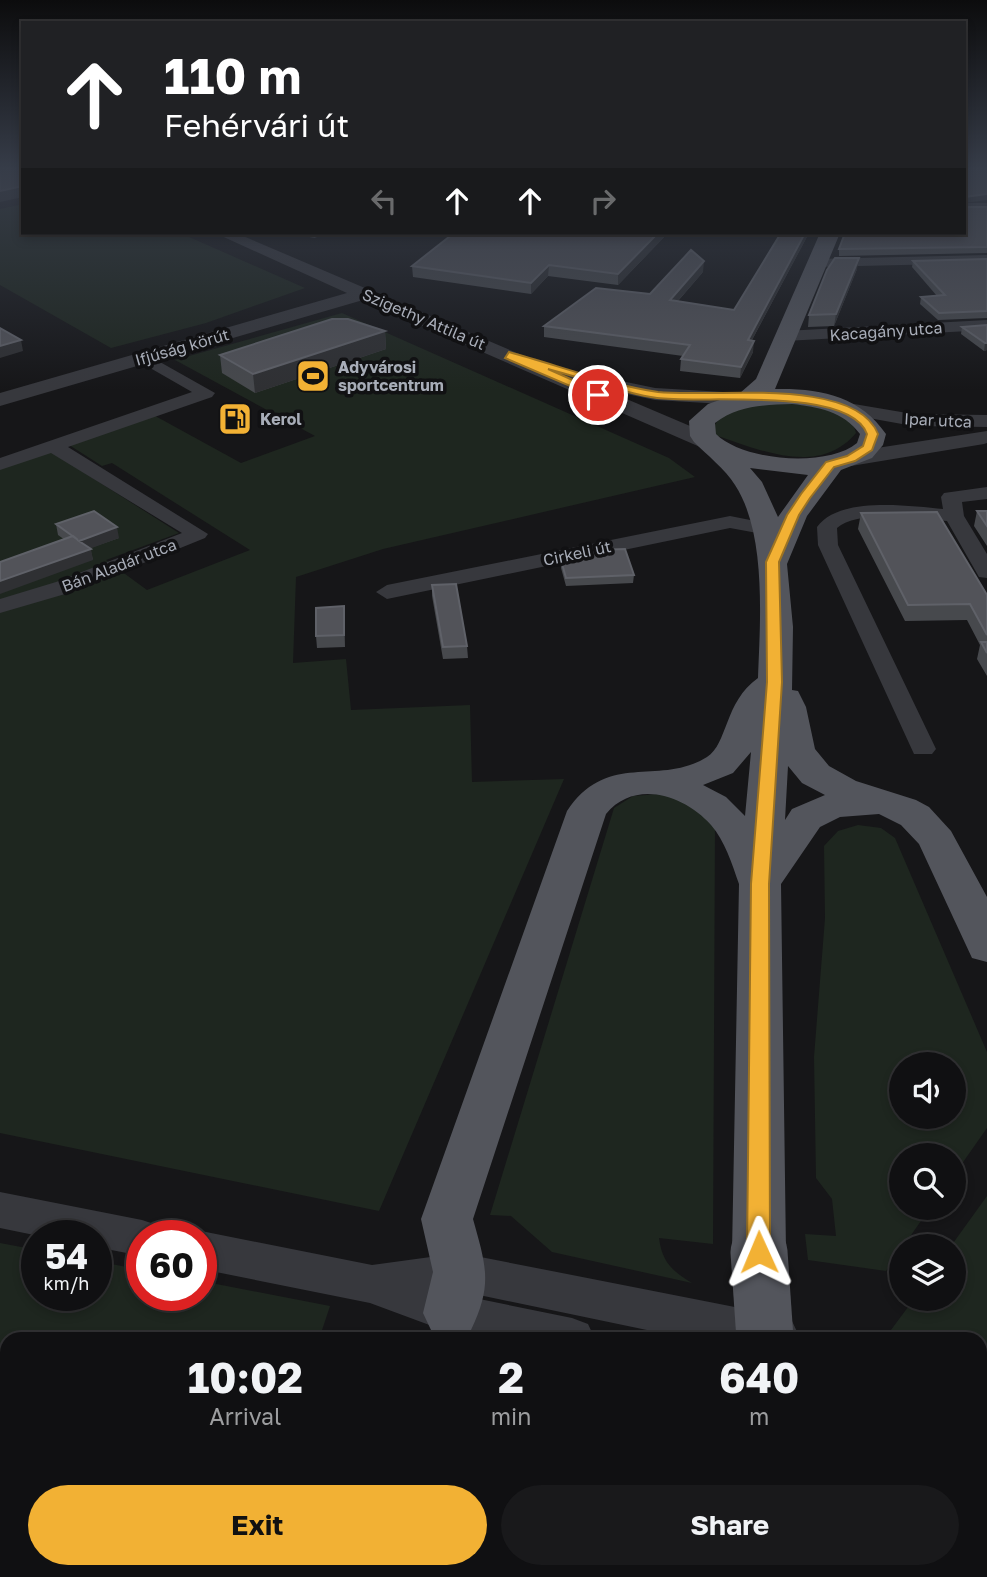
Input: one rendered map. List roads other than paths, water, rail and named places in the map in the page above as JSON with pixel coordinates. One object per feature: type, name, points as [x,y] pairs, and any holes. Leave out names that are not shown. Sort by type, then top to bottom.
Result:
[{"type":"main road","points":[[765,1332],[759,1252],[760,884],[775,682],[773,562],[768,529],[748,482],[700,428],[702,421],[717,407],[745,398],[767,383],[826,243]]},
{"type":"main road","points":[[773,562],[793,515],[841,462],[868,448],[873,434],[864,420],[844,407],[804,366],[785,336]]},
{"type":"main road","points":[[745,398],[803,398],[844,407]]},
{"type":"main road","points":[[713,445],[760,463],[787,467],[841,462]]},
{"type":"main road","points":[[456,1292],[447,1219],[533,960],[587,811],[604,792],[617,786],[704,772],[720,766],[738,739],[752,702],[775,682]]},
{"type":"main road","points":[[775,682],[788,703],[797,751],[803,763],[825,780],[888,803],[917,817],[935,838],[987,947]]},
{"type":"main road","points":[[646,781],[695,793],[721,808],[746,848],[760,884]]},
{"type":"main road","points":[[760,884],[796,830],[819,809],[851,803],[888,803]]},
{"type":"street","name":"Szigethy Attila út","points":[[245,243],[713,445]]},
{"type":"street","points":[[816,263],[987,259]]},
{"type":"street","name":"Ifjúság körút","points":[[4,396],[363,294]]},
{"type":"street","name":"Kacagány utca","points":[[785,336],[987,324]]},
{"type":"street","name":"Szigethy Attila út","points":[[509,355],[655,394],[745,398]]},
{"type":"street","points":[[144,358],[206,393]]},
{"type":"street","points":[[0,464],[206,393]]},
{"type":"street","name":"Ipar utca","points":[[844,407],[913,420],[987,421]]},
{"type":"street","name":"Ipar utca","points":[[841,462],[987,436]]},
{"type":"street","name":"Bán Aladár utca","points":[[0,606],[64,587],[198,534],[55,447]]},
{"type":"street","points":[[987,493],[951,497],[954,516],[987,572]]},
{"type":"street","points":[[923,749],[828,545],[827,527],[838,517],[868,514],[919,512],[954,516]]},
{"type":"street","name":"Cirkeli út","points":[[387,592],[730,522],[768,529]]},
{"type":"street","points":[[0,1210],[126,1235]]},
{"type":"street","points":[[217,1253],[372,1284],[456,1292],[740,1332]]},
{"type":"street","points":[[456,1292],[555,1332]]},
{"type":"place","name":"Adyvárosi sportcentrum","points":[[313,376]]},
{"type":"place","name":"Kerol","points":[[235,419]]}]
